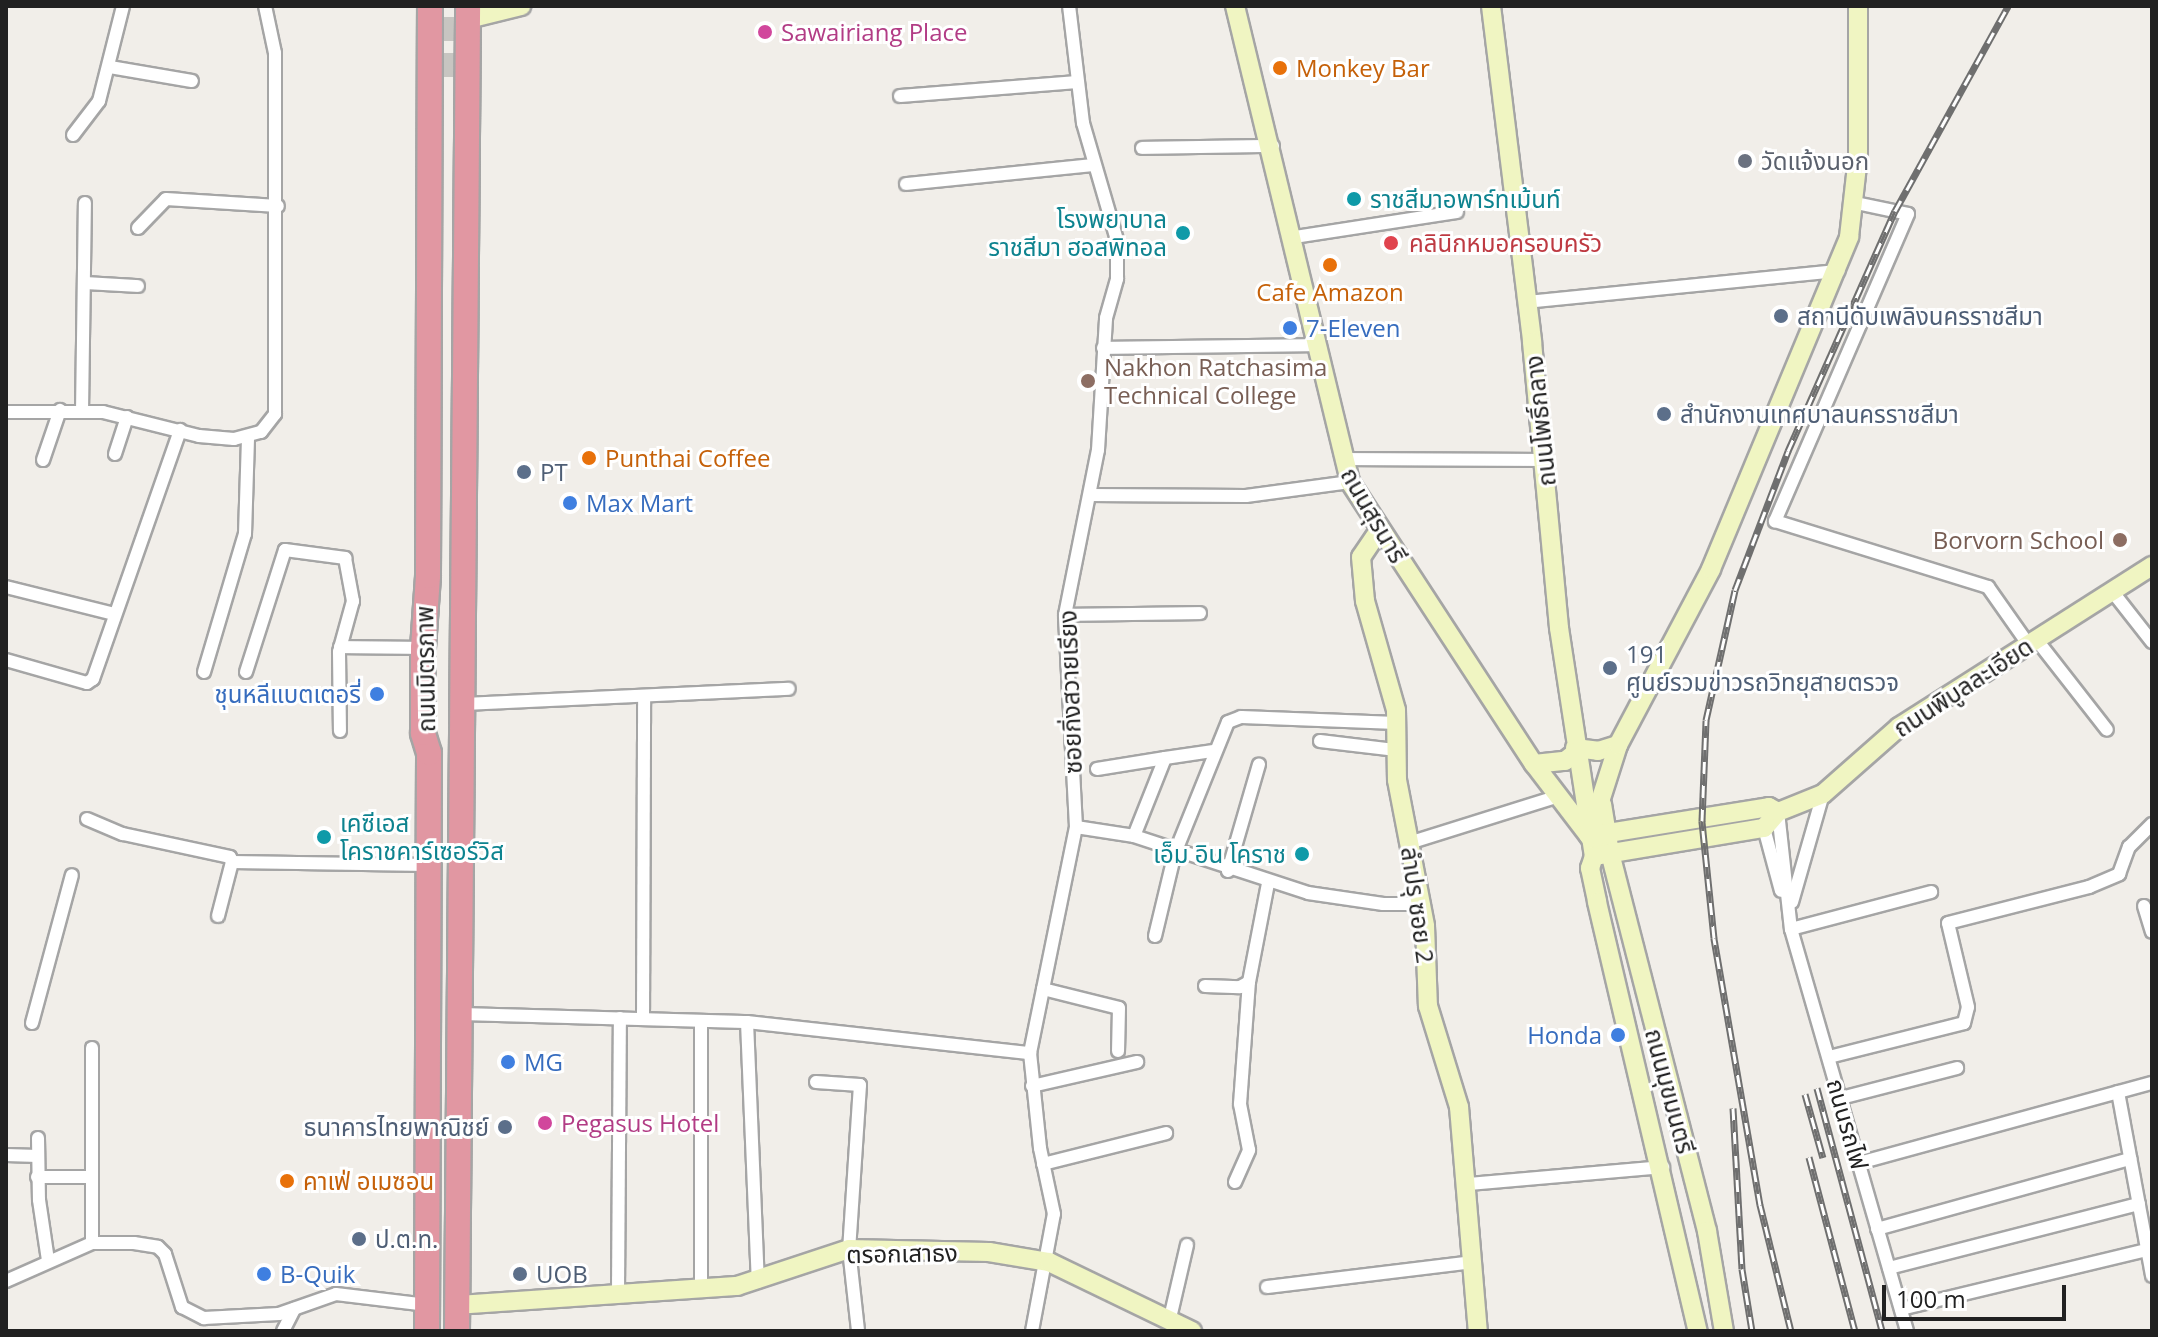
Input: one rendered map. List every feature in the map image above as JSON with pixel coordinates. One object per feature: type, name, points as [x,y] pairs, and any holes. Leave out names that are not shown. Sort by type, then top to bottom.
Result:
[{"type":"highway","name":"ถนนมิตรภาพ","points":[[427,1331],[428,865],[423,648],[428,576],[430,6]]},
{"type":"highway","name":"ถนนมิตรภาพ","points":[[457,1331],[458,1014],[467,579],[468,12]]},
{"type":"highway","points":[[452,77],[452,431],[467,579]]},
{"type":"highway","points":[[427,1305],[457,1305]]},
{"type":"main road","points":[[468,12],[521,6]]},
{"type":"main road","name":"ถนนสุรนารี","points":[[1235,6],[1295,237],[1342,459],[1350,482],[1378,532],[1534,764],[1559,796],[1598,835]]},
{"type":"main road","name":"ถนนโพธิ์กลาง","points":[[1491,6],[1576,750],[1602,854]]},
{"type":"main road","points":[[1598,835],[1602,787],[1618,745],[1711,569],[1838,271],[1856,203],[1858,6]]},
{"type":"main road","name":"ลำปรุ ซอย 2","points":[[1378,532],[1361,557],[1365,601],[1397,723],[1396,750],[1421,904],[1428,1006],[1459,1107],[1469,1184],[1478,1331]]},
{"type":"main road","name":"ถนนพิบูลละเอียด","points":[[1764,828],[1778,812],[1823,794],[1899,727],[2152,566]]},
{"type":"main road","points":[[1534,764],[1565,761],[1576,750],[1598,751],[1618,745]]},
{"type":"main road","name":"ถนนพิบูลละเอียด","points":[[1598,835],[1769,807],[1778,812]]},
{"type":"main road","points":[[1602,854],[1764,828]]},
{"type":"main road","name":"ถนนมุขมนตรี","points":[[1602,854],[1590,868],[1663,1167],[1698,1331]]},
{"type":"main road","name":"ถนนมุขมนตรี","points":[[1602,854],[1707,1231],[1724,1331]]},
{"type":"main road","points":[[1678,1236],[1707,1231]]},
{"type":"main road","name":"ตรอกเสาธง","points":[[457,1305],[758,1282],[849,1249],[989,1252],[1049,1262],[1192,1331]]},
{"type":"street","points":[[73,135],[94,111],[110,67],[123,6]]},
{"type":"street","points":[[6,412],[60,410],[127,417],[226,439],[261,432],[275,414],[278,206],[275,53],[265,6]]},
{"type":"street","name":"ซอยกิ่งสวายเรียง","points":[[1032,1331],[1049,1262],[1054,1199],[1043,1164],[1030,1053],[1076,827],[1065,615],[1098,450],[1103,348],[1117,279],[1117,240],[1092,165],[1077,82],[1069,6]]},
{"type":"street","points":[[110,67],[192,81]]},
{"type":"street","points":[[900,96],[1077,82]]},
{"type":"street","points":[[1142,148],[1273,146]]},
{"type":"street","points":[[906,184],[1092,165]]},
{"type":"street","points":[[138,228],[166,199],[278,206]]},
{"type":"street","points":[[82,412],[87,283],[85,203]]},
{"type":"street","points":[[1856,203],[1908,214],[1775,521],[1988,587],[2107,730]]},
{"type":"street","points":[[1295,237],[1457,212]]},
{"type":"street","points":[[1526,302],[1838,271]]},
{"type":"street","points":[[87,283],[138,286]]},
{"type":"street","points":[[1103,348],[1318,345]]},
{"type":"street","points":[[43,460],[60,410]]},
{"type":"street","points":[[115,454],[127,417]]},
{"type":"street","points":[[6,660],[90,682],[180,430]]},
{"type":"street","points":[[204,672],[245,534],[248,436]]},
{"type":"street","points":[[1342,459],[1544,460]]},
{"type":"street","points":[[1090,495],[1246,496],[1350,482]]},
{"type":"street","points":[[246,672],[280,556],[288,548],[350,562],[352,620],[340,647],[340,731]]},
{"type":"street","points":[[6,587],[114,614]]},
{"type":"street","points":[[2112,591],[2152,642]]},
{"type":"street","points":[[1065,615],[1200,613]]},
{"type":"street","points":[[340,647],[423,648]]},
{"type":"street","points":[[465,704],[789,689]]},
{"type":"street","points":[[643,1019],[644,697]]},
{"type":"street","points":[[1155,936],[1175,853],[1213,751],[1228,722],[1241,717],[1397,723]]},
{"type":"street","points":[[1320,741],[1396,750]]},
{"type":"street","points":[[1097,769],[1213,751]]},
{"type":"street","points":[[1134,836],[1165,758]]},
{"type":"street","points":[[1228,871],[1259,764]]},
{"type":"street","points":[[1823,794],[1790,923],[1931,892]]},
{"type":"street","points":[[1409,843],[1559,796]]},
{"type":"street","name":"ถนนรถไฟ","points":[[1778,812],[1790,923]]},
{"type":"street","points":[[87,819],[123,834],[230,857],[232,862],[218,916]]},
{"type":"street","points":[[1829,1057],[1964,1023],[1968,1007],[1948,923],[2089,887],[2119,874],[2129,847],[2152,824]]},
{"type":"street","points":[[1076,827],[1134,836],[1175,853],[1268,883],[1341,899],[1421,904]]},
{"type":"street","name":"ถนนรถไฟ","points":[[1764,828],[1907,1331]]},
{"type":"street","points":[[232,862],[428,865]]},
{"type":"street","points":[[32,1023],[72,875]]},
{"type":"street","points":[[1235,1182],[1249,1150],[1240,1104],[1249,982],[1268,883]]},
{"type":"street","points":[[2144,906],[2152,932]]},
{"type":"street","points":[[1205,986],[1240,987],[1249,982]]},
{"type":"street","points":[[1043,989],[1119,1008],[1118,1051]]},
{"type":"street","points":[[458,1014],[747,1022],[1030,1053]]},
{"type":"street","points":[[618,1291],[620,1018]]},
{"type":"street","points":[[701,1021],[701,1288]]},
{"type":"street","points":[[747,1022],[758,1282]]},
{"type":"street","points":[[92,1048],[92,1243]]},
{"type":"street","points":[[1032,1086],[1137,1062]]},
{"type":"street","points":[[1841,1098],[1957,1068]]},
{"type":"street","points":[[816,1082],[860,1085],[849,1249],[858,1331]]},
{"type":"street","points":[[1859,1163],[2152,1083]]},
{"type":"street","points":[[2118,1092],[2152,1276]]},
{"type":"street","points":[[1043,1164],[1166,1133]]},
{"type":"street","points":[[38,1138],[37,1177],[48,1260]]},
{"type":"street","points":[[6,1155],[38,1156]]},
{"type":"street","points":[[1877,1229],[2130,1159]]},
{"type":"street","points":[[1469,1184],[1663,1167]]},
{"type":"street","points":[[37,1177],[92,1177]]},
{"type":"street","points":[[1889,1268],[2139,1204]]},
{"type":"street","points":[[6,1281],[92,1243],[158,1247],[182,1307],[204,1318],[294,1309],[336,1294],[427,1305]]},
{"type":"street","points":[[1170,1318],[1187,1245]]},
{"type":"street","points":[[1901,1309],[2147,1250]]},
{"type":"street","points":[[1267,1287],[1473,1262]]},
{"type":"street","points":[[283,1331],[294,1309]]},
{"type":"tunnel","points":[[452,6],[452,77]]},
{"type":"railway","points":[[1791,1331],[1760,1205],[1714,938],[1702,821],[1706,720],[1735,590],[1788,451],[1895,211],[2008,6]]},
{"type":"railway","points":[[1817,1088],[1882,1331]]},
{"type":"railway","points":[[1805,1094],[1823,1158]]},
{"type":"railway","points":[[1733,1108],[1742,1269],[1752,1331]]},
{"type":"railway","points":[[1809,1157],[1855,1331]]},
{"type":"place","name":"Sawairiang Place","points":[[765,32]]},
{"type":"place","name":"Monkey Bar","points":[[1280,68]]},
{"type":"place","name":"วัดแจ้งนอก","points":[[1745,161]]},
{"type":"place","name":"ราชสีมาอพาร์ทเม้นท์","points":[[1354,199]]},
{"type":"place","name":"โรงพยาบาล ราชสีมา ฮอสพิทอล","points":[[1183,233]]},
{"type":"place","name":"คลินิกหมอครอบครัว","points":[[1391,243]]},
{"type":"place","name":"Cafe Amazon","points":[[1330,265]]},
{"type":"place","name":"สถานีดับเพลิงนครราชสีมา","points":[[1781,316]]},
{"type":"place","name":"7-Eleven","points":[[1290,328]]},
{"type":"place","name":"Nakhon Ratchasima Technical College","points":[[1088,381]]},
{"type":"place","name":"สำนักงานเทศบาลนครราชสีมา","points":[[1664,414]]},
{"type":"place","name":"Punthai Coffee","points":[[589,458]]},
{"type":"place","name":"PT","points":[[524,472]]},
{"type":"place","name":"Max Mart","points":[[570,503]]},
{"type":"place","name":"Borvorn School","points":[[2120,540]]},
{"type":"place","name":"191 ศูนย์รวมข่าวรถวิทยุสายตรวจ","points":[[1610,668]]},
{"type":"place","name":"ชุนหลีแบตเตอรี่","points":[[377,694]]},
{"type":"place","name":"เคซีเอส โคราชคาร์เซอร์วิส","points":[[324,837]]},
{"type":"place","name":"เอ็ม อิน โคราช","points":[[1302,854]]},
{"type":"place","name":"Honda","points":[[1618,1035]]},
{"type":"place","name":"MG","points":[[508,1062]]},
{"type":"place","name":"Pegasus Hotel","points":[[545,1123]]},
{"type":"place","name":"ธนาคารไทยพาณิชย์","points":[[505,1127]]},
{"type":"place","name":"คาเฟ่ อเมซอน","points":[[287,1181]]},
{"type":"place","name":"ป.ต.ท.","points":[[359,1239]]},
{"type":"place","name":"B-Quik","points":[[264,1274]]},
{"type":"place","name":"UOB","points":[[520,1274]]}]
